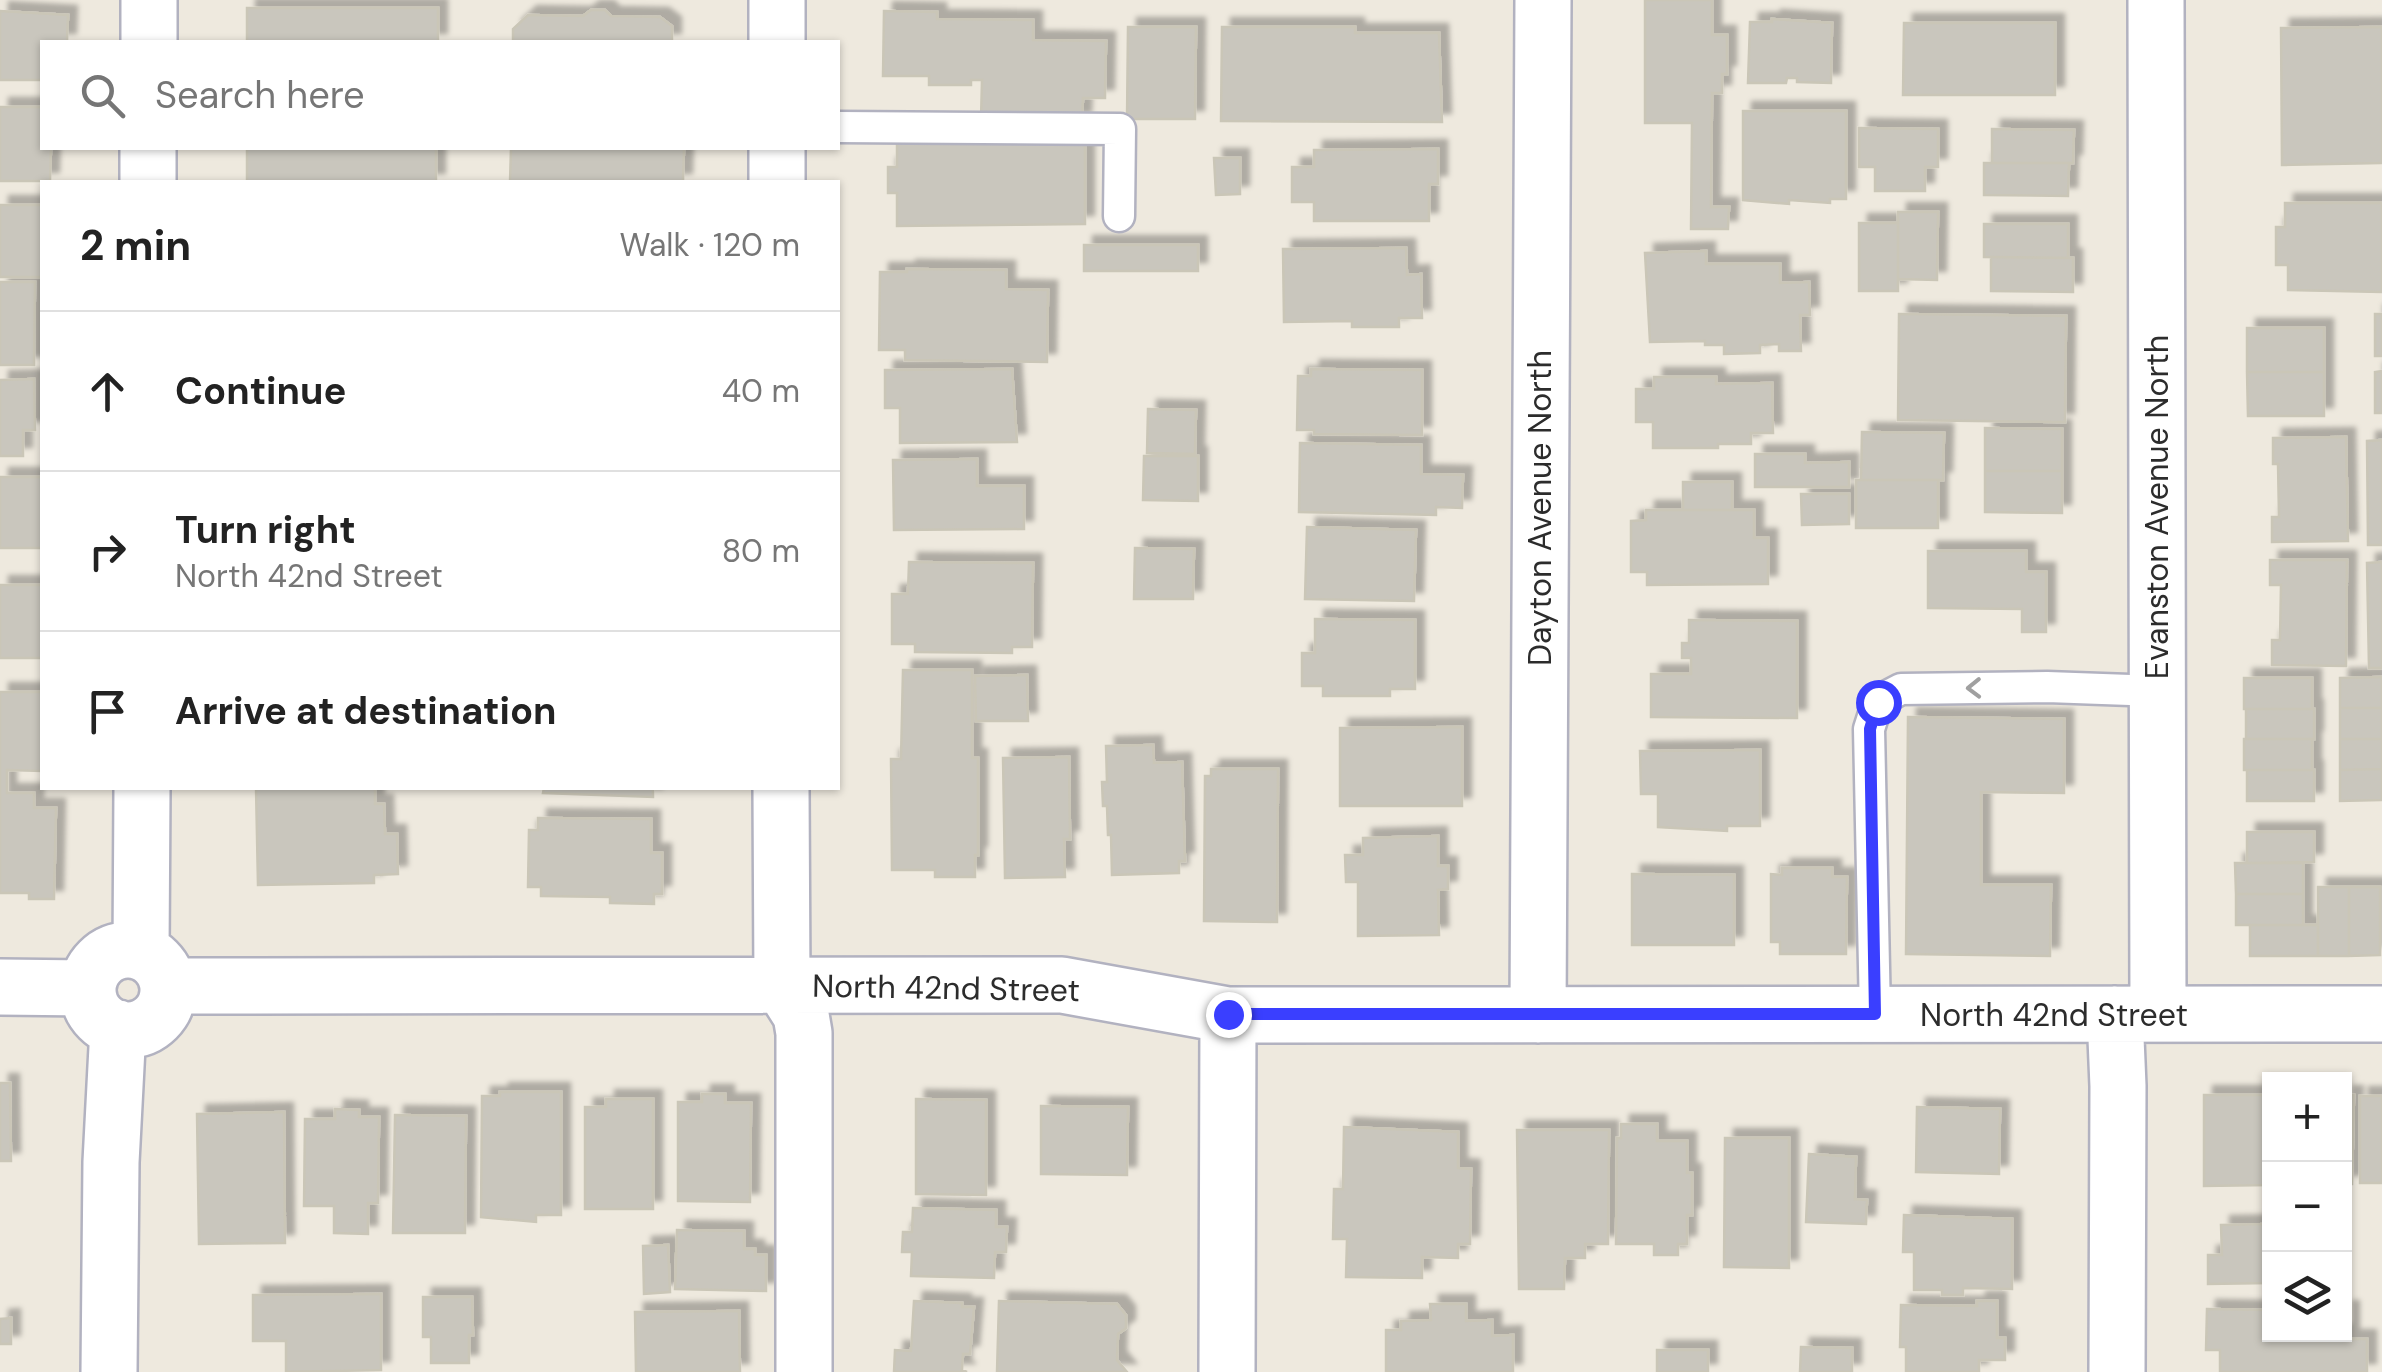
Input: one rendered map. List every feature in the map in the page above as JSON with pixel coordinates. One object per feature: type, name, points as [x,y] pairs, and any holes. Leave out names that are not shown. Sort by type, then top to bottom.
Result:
[{"type":"street","points":[[149,0],[149,40]]},
{"type":"street","points":[[777,0],[777,40]]},
{"type":"street","name":"Dayton Avenue North","points":[[1538,1016],[1543,0]]},
{"type":"street","name":"Evanston Avenue North","points":[[2117,1372],[2118,1086],[2136,1014],[2158,691],[2156,0]]},
{"type":"street","points":[[148,150],[148,180]]},
{"type":"street","points":[[777,150],[777,180]]},
{"type":"street","points":[[142,790],[154,969]]},
{"type":"street","points":[[781,790],[782,986],[801,1016],[804,1033],[804,1372]]},
{"type":"street","points":[[109,1372],[111,1162],[101,960],[120,951],[154,969]]},
{"type":"street","name":"North 42nd Street","points":[[154,969],[782,986],[1062,986],[1228,1014],[2382,1014]]},
{"type":"street","points":[[0,987],[103,1008]]},
{"type":"street","points":[[1227,1372],[1228,1014]]},
{"type":"lane","points":[[840,126],[1120,129],[1120,216]]},
{"type":"lane","points":[[1875,1014],[1870,729],[1878,702],[1901,689],[2047,687],[2158,691]]},
{"type":"building","points":[[1645,0],[1712,0],[1712,35],[1727,35],[1727,74],[1722,74],[1722,93],[1712,93],[1711,207],[1729,207],[1728,229],[1691,229],[1692,123],[1645,123]]},
{"type":"building","points":[[247,8],[438,8],[438,40],[247,40]]},
{"type":"building","points":[[591,10],[605,10],[611,16],[660,17],[672,26],[672,40],[513,40],[513,29],[528,15],[583,16]]},
{"type":"building","points":[[0,11],[68,15],[67,40],[40,40],[40,80],[0,80]]},
{"type":"building","points":[[884,11],[937,12],[937,19],[1033,20],[1033,40],[1106,41],[1105,98],[1083,98],[1082,121],[981,120],[982,80],[971,80],[971,85],[929,85],[929,76],[883,76]]},
{"type":"building","points":[[1772,19],[1832,23],[1831,83],[1787,78],[1786,83],[1748,83],[1750,22]]},
{"type":"building","points":[[1904,23],[2055,23],[2055,95],[1903,95]]},
{"type":"building","points":[[1128,27],[1196,27],[1195,119],[1127,119]]},
{"type":"building","points":[[1222,27],[1355,27],[1355,33],[1439,33],[1442,122],[1221,121]]},
{"type":"building","points":[[2382,27],[2382,163],[2282,165],[2281,28]]},
{"type":"building","points":[[0,107],[40,107],[40,150],[51,150],[50,180],[0,181]]},
{"type":"building","points":[[1743,111],[1846,111],[1846,199],[1830,199],[1830,203],[1789,200],[1789,204],[1743,200]]},
{"type":"building","points":[[1859,128],[1938,129],[1938,167],[1925,167],[1925,191],[1875,191],[1875,167],[1859,167]]},
{"type":"building","points":[[1992,129],[2074,130],[2073,163],[1992,163]]},
{"type":"building","points":[[1085,140],[1085,224],[897,226],[897,193],[888,193],[888,167],[897,167],[897,142]]},
{"type":"building","points":[[1438,149],[1438,184],[1429,184],[1429,221],[1314,221],[1314,202],[1292,202],[1292,167],[1314,167],[1314,150]]},
{"type":"building","points":[[247,150],[436,150],[436,180],[247,180]]},
{"type":"building","points":[[511,150],[684,150],[683,180],[510,180]]},
{"type":"building","points":[[1214,158],[1240,158],[1240,194],[1216,195]]},
{"type":"building","points":[[1984,163],[2069,163],[2068,196],[1984,195]]},
{"type":"building","points":[[2285,203],[2382,203],[2382,292],[2288,290],[2288,265],[2276,265],[2276,227],[2285,227]]},
{"type":"building","points":[[0,205],[40,205],[40,277],[0,277]]},
{"type":"building","points":[[1898,212],[1938,212],[1937,280],[1898,279]]},
{"type":"building","points":[[1859,223],[1898,223],[1898,291],[1859,291]]},
{"type":"building","points":[[1984,224],[2068,224],[2068,258],[1984,257]]},
{"type":"building","points":[[1084,245],[1198,245],[1198,271],[1084,271]]},
{"type":"building","points":[[1406,248],[1407,275],[1421,274],[1422,318],[1399,318],[1399,327],[1352,327],[1352,321],[1284,322],[1283,249]]},
{"type":"building","points":[[1706,251],[1706,264],[1780,264],[1780,283],[1809,282],[1810,315],[1800,315],[1801,351],[1779,351],[1779,344],[1760,345],[1760,353],[1724,354],[1724,345],[1705,345],[1705,341],[1650,342],[1645,253]]},
{"type":"building","points":[[1991,257],[2073,258],[2073,292],[1991,291]]},
{"type":"building","points":[[1006,270],[1006,289],[1048,290],[1047,362],[905,360],[905,350],[879,350],[880,272]]},
{"type":"building","points":[[0,282],[35,282],[34,365],[0,365]]},
{"type":"building","points":[[1899,314],[2066,316],[2065,422],[1898,420]]},
{"type":"building","points":[[2375,314],[2382,314],[2382,356],[2375,356]]},
{"type":"building","points":[[2247,328],[2324,328],[2324,372],[2247,372]]},
{"type":"building","points":[[1012,369],[1017,442],[900,443],[900,408],[885,408],[885,370]]},
{"type":"building","points":[[1311,369],[1422,370],[1422,435],[1314,434],[1314,430],[1297,430],[1298,376],[1311,376]]},
{"type":"building","points":[[2382,371],[2382,413],[2375,413],[2375,372]]},
{"type":"building","points":[[2247,372],[2324,372],[2324,416],[2248,416]]},
{"type":"building","points":[[1654,377],[1716,377],[1716,384],[1772,383],[1773,433],[1751,433],[1751,444],[1653,448],[1653,422],[1636,422],[1636,389],[1654,389]]},
{"type":"building","points":[[34,379],[35,430],[23,430],[23,456],[0,456],[0,380]]},
{"type":"building","points":[[1148,409],[1196,410],[1195,454],[1147,453]]},
{"type":"building","points":[[1985,428],[2062,429],[2062,471],[1985,471]]},
{"type":"building","points":[[1862,432],[1944,433],[1943,480],[1861,480]]},
{"type":"building","points":[[2346,437],[2348,541],[2272,542],[2272,517],[2279,517],[2278,464],[2273,464],[2273,438]]},
{"type":"building","points":[[2382,440],[2382,545],[2368,545],[2367,441]]},
{"type":"building","points":[[1300,443],[1421,445],[1421,474],[1463,475],[1462,508],[1436,507],[1436,515],[1299,512]]},
{"type":"building","points":[[1755,454],[1805,454],[1805,463],[1849,462],[1849,487],[1755,487]]},
{"type":"building","points":[[1144,456],[1198,456],[1198,501],[1143,500]]},
{"type":"building","points":[[977,459],[977,486],[1024,486],[1024,529],[894,530],[893,460]]},
{"type":"building","points":[[1985,471],[2062,471],[2062,513],[1985,512]]},
{"type":"building","points":[[0,477],[40,477],[40,548],[0,548]]},
{"type":"building","points":[[1856,480],[1938,480],[1938,528],[1856,528]]},
{"type":"building","points":[[1683,482],[1732,482],[1732,510],[1683,510]]},
{"type":"building","points":[[1801,494],[1849,494],[1849,524],[1802,525]]},
{"type":"building","points":[[1646,510],[1754,510],[1754,538],[1768,538],[1768,584],[1647,585],[1647,572],[1631,572],[1631,521],[1646,520]]},
{"type":"building","points":[[1307,527],[1416,530],[1414,601],[1305,599]]},
{"type":"building","points":[[1135,548],[1194,549],[1193,599],[1134,599]]},
{"type":"building","points":[[1928,551],[2026,551],[2026,572],[2046,572],[2046,632],[2022,632],[2022,609],[1928,608]]},
{"type":"building","points":[[2270,560],[2347,560],[2346,666],[2272,665],[2272,640],[2280,640],[2281,585],[2270,585]]},
{"type":"building","points":[[909,562],[1033,563],[1032,647],[1012,647],[1012,653],[915,652],[915,644],[892,644],[892,594],[908,594]]},
{"type":"building","points":[[2382,562],[2382,668],[2369,668],[2367,563]]},
{"type":"building","points":[[0,585],[40,585],[40,658],[0,658]]},
{"type":"building","points":[[1315,619],[1415,620],[1415,689],[1390,689],[1390,696],[1323,696],[1323,686],[1302,686],[1302,653],[1315,653]]},
{"type":"building","points":[[1689,620],[1797,621],[1797,718],[1651,717],[1651,674],[1691,674],[1691,658],[1682,658],[1682,643],[1689,643]]},
{"type":"building","points":[[903,670],[972,670],[972,758],[978,758],[975,877],[935,877],[935,870],[892,870],[891,759],[901,759]]},
{"type":"building","points":[[1027,675],[1028,721],[976,721],[975,676]]},
{"type":"building","points":[[2382,677],[2382,708],[2340,708],[2340,678]]},
{"type":"building","points":[[2244,678],[2312,678],[2312,709],[2244,709]]},
{"type":"building","points":[[0,692],[40,692],[40,771],[7,770],[7,793],[34,793],[34,808],[56,808],[54,899],[29,899],[29,893],[0,893]]},
{"type":"building","points":[[2340,708],[2382,708],[2382,739],[2340,739]]},
{"type":"building","points":[[2246,709],[2314,709],[2314,739],[2246,739]]},
{"type":"building","points":[[1908,717],[2064,719],[2064,793],[1981,792],[1981,885],[2051,885],[2050,956],[1906,954]]},
{"type":"building","points":[[1462,727],[1462,806],[1340,806],[1340,728]]},
{"type":"building","points":[[2244,739],[2312,739],[2312,770],[2244,770]]},
{"type":"building","points":[[2340,739],[2382,739],[2382,769],[2340,770]]},
{"type":"building","points":[[1153,745],[1154,763],[1182,762],[1185,861],[1179,861],[1179,873],[1112,875],[1111,835],[1107,806],[1103,806],[1106,746]]},
{"type":"building","points":[[1760,750],[1760,826],[1727,826],[1727,831],[1658,827],[1658,794],[1641,794],[1640,751]]},
{"type":"building","points":[[1069,757],[1070,839],[1064,839],[1065,877],[1005,878],[1003,758]]},
{"type":"building","points":[[1211,769],[1278,769],[1277,922],[1204,921],[1205,776],[1211,776]]},
{"type":"building","points":[[2382,769],[2382,800],[2340,801],[2340,770]]},
{"type":"building","points":[[2247,770],[2314,770],[2314,801],[2247,801]]},
{"type":"building","points":[[256,790],[375,790],[375,804],[384,804],[385,834],[397,834],[398,874],[374,875],[374,883],[258,885]]},
{"type":"building","points":[[653,790],[653,797],[543,793]]},
{"type":"building","points":[[538,818],[651,819],[651,853],[662,853],[662,894],[654,894],[654,904],[610,903],[610,897],[541,896],[541,887],[528,887],[529,830],[538,830]]},
{"type":"building","points":[[2247,832],[2314,832],[2314,862],[2247,863]]},
{"type":"building","points":[[1438,836],[1438,866],[1448,866],[1448,889],[1438,890],[1439,935],[1358,936],[1358,882],[1346,882],[1345,855],[1363,855],[1363,838]]},
{"type":"building","points":[[2235,863],[2303,863],[2303,894],[2236,894]]},
{"type":"building","points":[[1782,868],[1832,868],[1832,877],[1847,877],[1846,954],[1780,954],[1780,942],[1771,942],[1771,874],[1782,875]]},
{"type":"building","points":[[1632,874],[1734,875],[1734,945],[1632,945]]},
{"type":"building","points":[[2318,887],[2349,887],[2349,956],[2318,956]]},
{"type":"building","points":[[2349,887],[2380,887],[2380,955],[2349,956]]},
{"type":"building","points":[[2236,894],[2303,894],[2303,925],[2236,925]]},
{"type":"building","points":[[2250,925],[2318,925],[2318,956],[2250,956]]},
{"type":"building","points":[[0,1083],[10,1083],[11,1161],[0,1161]]},
{"type":"building","points":[[500,1092],[561,1092],[561,1215],[536,1215],[536,1222],[481,1217],[482,1096],[500,1096]]},
{"type":"building","points":[[702,1094],[725,1094],[725,1103],[751,1103],[750,1202],[678,1201],[678,1102],[702,1102]]},
{"type":"building","points":[[2204,1095],[2262,1095],[2262,1185],[2204,1186]]},
{"type":"building","points":[[2352,1095],[2354,1095],[2352,1184]]},
{"type":"building","points":[[2360,1096],[2382,1096],[2382,1183],[2360,1183]]},
{"type":"building","points":[[606,1099],[653,1099],[653,1209],[585,1209],[585,1107],[606,1107]]},
{"type":"building","points":[[916,1099],[986,1100],[986,1195],[916,1194]]},
{"type":"building","points":[[1041,1106],[1128,1107],[1127,1175],[1041,1174]]},
{"type":"building","points":[[1917,1107],[2000,1109],[1999,1174],[1916,1172]]},
{"type":"building","points":[[335,1109],[359,1110],[359,1117],[379,1117],[378,1203],[368,1203],[368,1234],[334,1233],[334,1206],[304,1206],[305,1119],[335,1119]]},
{"type":"building","points":[[284,1112],[285,1243],[199,1244],[197,1114]]},
{"type":"building","points":[[395,1115],[466,1116],[465,1233],[393,1233]]},
{"type":"building","points":[[1621,1124],[1657,1124],[1657,1141],[1687,1141],[1692,1215],[1687,1215],[1687,1244],[1678,1244],[1678,1255],[1654,1255],[1654,1244],[1616,1244],[1617,1138],[1621,1138]]},
{"type":"building","points":[[1344,1127],[1458,1132],[1458,1168],[1471,1169],[1470,1244],[1458,1244],[1458,1258],[1422,1257],[1422,1278],[1346,1277],[1347,1239],[1333,1239],[1334,1189],[1343,1189]]},
{"type":"building","points":[[1517,1130],[1609,1130],[1608,1244],[1585,1244],[1585,1258],[1565,1258],[1564,1289],[1519,1289]]},
{"type":"building","points":[[1725,1138],[1789,1138],[1789,1268],[1724,1267]]},
{"type":"building","points":[[1809,1154],[1856,1157],[1855,1199],[1867,1200],[1866,1224],[1806,1222]]},
{"type":"building","points":[[913,1208],[996,1210],[996,1227],[1007,1227],[1006,1252],[995,1252],[994,1278],[911,1276],[912,1252],[902,1252],[903,1232],[912,1232]]},
{"type":"building","points":[[1904,1215],[2012,1219],[2012,1289],[1963,1288],[1963,1295],[1914,1290],[1914,1252],[1903,1252]]},
{"type":"building","points":[[2262,1224],[2262,1283],[2208,1284],[2208,1255],[2222,1255],[2221,1225]]},
{"type":"building","points":[[677,1230],[744,1231],[744,1249],[766,1255],[766,1291],[675,1289]]},
{"type":"building","points":[[668,1245],[670,1292],[644,1294],[643,1246]]},
{"type":"building","points":[[381,1294],[381,1370],[286,1372],[286,1341],[253,1341],[253,1295]]},
{"type":"building","points":[[423,1297],[472,1297],[469,1363],[431,1363],[431,1337],[423,1337]]},
{"type":"building","points":[[914,1301],[974,1307],[970,1354],[963,1354],[962,1370],[967,1372],[894,1372],[895,1350],[911,1351]]},
{"type":"building","points":[[999,1301],[1117,1304],[1126,1315],[1126,1328],[1118,1334],[1117,1360],[1127,1372],[997,1372]]},
{"type":"building","points":[[1977,1301],[1997,1301],[1997,1338],[2005,1338],[2005,1360],[1979,1360],[1979,1372],[1906,1372],[1906,1347],[1900,1347],[1901,1305],[1977,1306]]},
{"type":"building","points":[[1430,1304],[1466,1304],[1466,1321],[1492,1320],[1492,1336],[1513,1335],[1513,1372],[1386,1372],[1386,1330],[1401,1330],[1401,1321],[1431,1320]]},
{"type":"building","points":[[2207,1309],[2262,1310],[2262,1342],[2367,1339],[2367,1372],[2220,1372],[2220,1350],[2206,1350]]},
{"type":"building","points":[[739,1311],[740,1372],[636,1372],[635,1312]]},
{"type":"building","points":[[11,1318],[11,1344],[0,1344],[0,1319]]},
{"type":"building","points":[[1801,1347],[1852,1348],[1852,1372],[1800,1372]]},
{"type":"building","points":[[1657,1350],[1708,1350],[1708,1372],[1657,1372]]},
{"type":"route","points":[[1228,1014],[1875,1014],[1870,729],[1878,702]]}]
